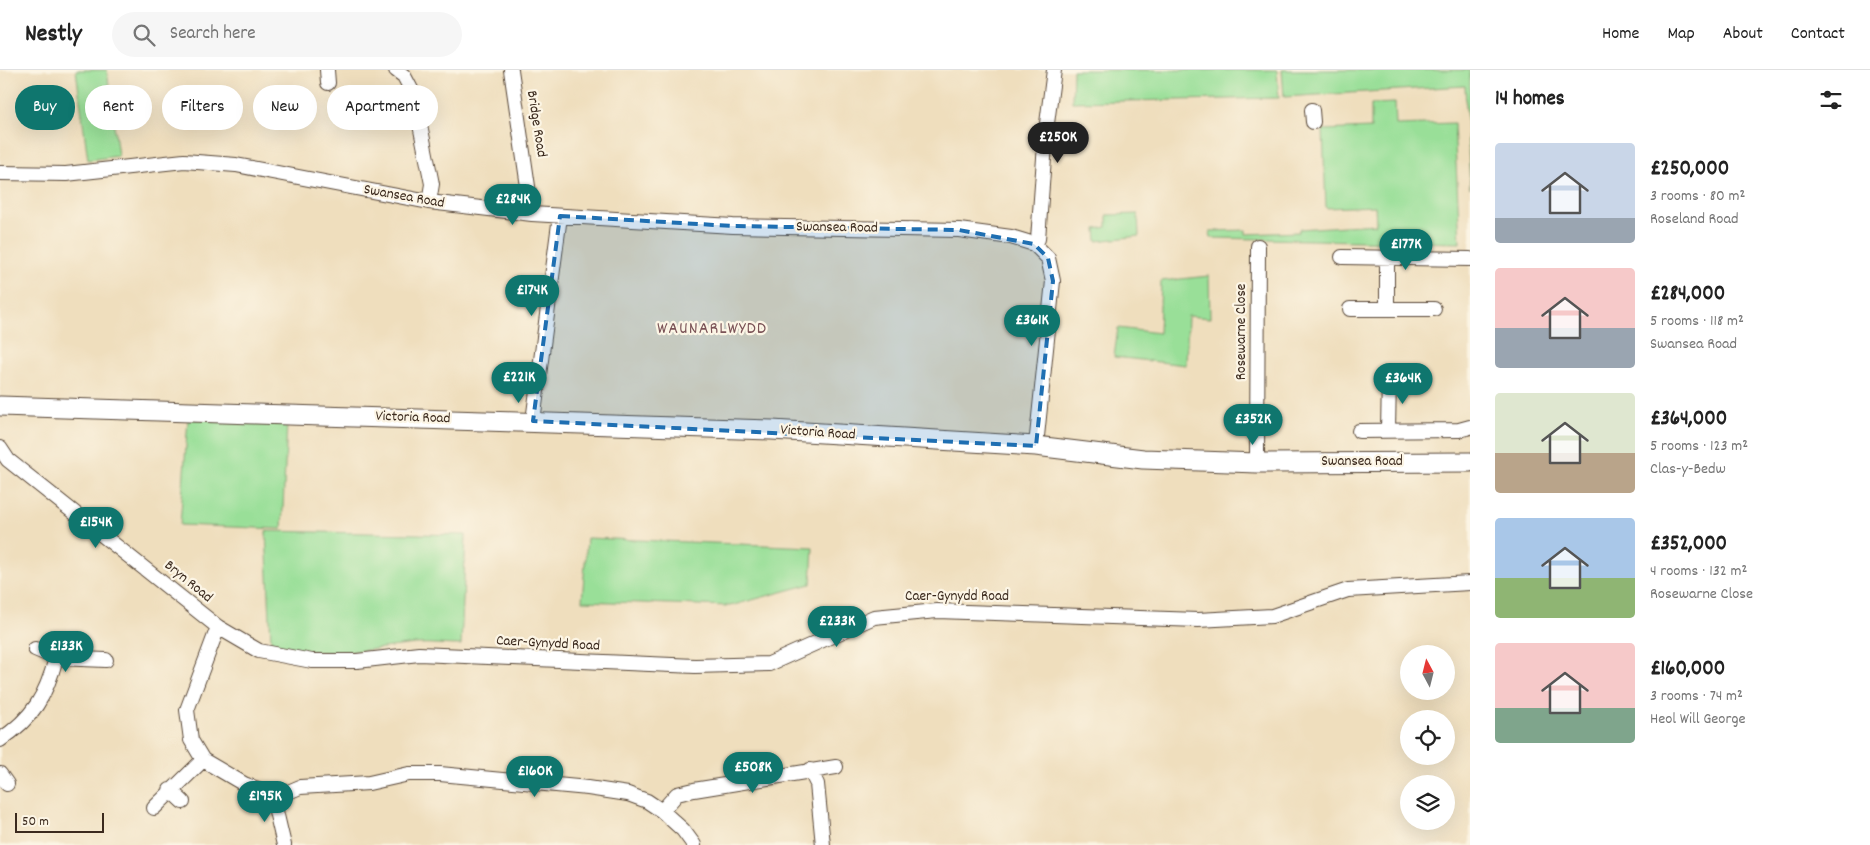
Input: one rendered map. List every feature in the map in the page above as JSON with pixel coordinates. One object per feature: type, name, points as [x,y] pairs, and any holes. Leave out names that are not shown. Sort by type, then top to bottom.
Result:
[{"type":"main road","name":"Victoria Road","points":[[0,406],[533,421],[772,430],[1036,446]]},
{"type":"main road","name":"Swansea Road","points":[[1036,446],[1143,459],[1258,463],[1470,462]]},
{"type":"street","points":[[396,70],[404,76],[414,95],[432,184],[430,202]]},
{"type":"street","name":"Bridge Road","points":[[511,70],[532,214]]},
{"type":"street","points":[[1036,446],[1053,282],[1048,258],[1034,244],[1038,239],[1046,132],[1054,70]]},
{"type":"street","name":"Swansea Road","points":[[0,173],[66,174],[184,161],[204,162],[236,165],[430,202],[532,214],[733,226],[959,230],[1012,238],[1034,244]]},
{"type":"street","points":[[533,421],[560,216]]},
{"type":"street","name":"Rosewarne Close","points":[[1258,246],[1252,260],[1258,463]]},
{"type":"street","points":[[1342,257],[1470,259]]},
{"type":"street","points":[[1387,257],[1387,309]]},
{"type":"street","points":[[1350,308],[1434,309]]},
{"type":"street","points":[[1388,431],[1389,378]]},
{"type":"street","points":[[1359,431],[1459,430],[1470,427]]},
{"type":"street","name":"Bryn Road","points":[[0,448],[8,460],[218,627]]},
{"type":"street","name":"Caer-Gynydd Road","points":[[218,627],[259,651],[312,661],[357,661],[419,654],[696,666],[769,664],[874,617],[905,613],[937,611],[1198,620],[1272,616],[1348,590],[1470,583]]},
{"type":"street","points":[[218,627],[187,710],[192,740],[203,760],[244,784],[272,794],[286,793],[300,787],[369,783],[409,774],[440,774],[628,794],[647,801],[662,810],[694,845]]},
{"type":"street","points":[[35,649],[56,658],[106,660]]},
{"type":"street","points":[[0,740],[18,728],[39,704],[50,679],[56,658]]},
{"type":"street","points":[[154,808],[170,790],[203,760]]},
{"type":"street","points":[[662,810],[678,794],[836,767]]},
{"type":"street","points":[[810,770],[818,784],[823,845]]},
{"type":"street","points":[[170,790],[184,802]]},
{"type":"street","points":[[272,794],[284,845]]},
{"type":"highlighted area","points":[[560,216],[733,226],[959,230],[1034,244],[1048,258],[1053,281],[1036,446],[533,421]]},
{"type":"green space","points":[[76,70],[107,70],[109,85],[85,85],[85,130],[115,130],[118,156],[88,160]]},
{"type":"green space","points":[[1073,70],[1277,70],[1279,98],[1072,102]]},
{"type":"green space","points":[[1282,70],[1470,70],[1470,188],[1465,86],[1284,97]]},
{"type":"green space","points":[[1395,103],[1396,125],[1454,123],[1460,243],[1211,238],[1210,231],[1246,230],[1246,234],[1299,232],[1299,229],[1376,224],[1375,206],[1326,208],[1323,130],[1371,128],[1371,104]]},
{"type":"green space","points":[[1138,214],[1139,236],[1097,241],[1096,229],[1107,227],[1107,215]]},
{"type":"green space","points":[[1209,276],[1210,318],[1188,316],[1186,365],[1114,357],[1118,328],[1159,333],[1161,281]]},
{"type":"green space","points":[[188,419],[287,423],[282,529],[180,525]]},
{"type":"green space","points":[[266,531],[466,535],[461,645],[415,644],[360,651],[325,652],[290,648],[271,642]]},
{"type":"green space","points":[[587,538],[813,547],[811,584],[730,606],[582,601]]},
{"type":"district","name":"WAUNARLWYDD","points":[[712,329]]}]
